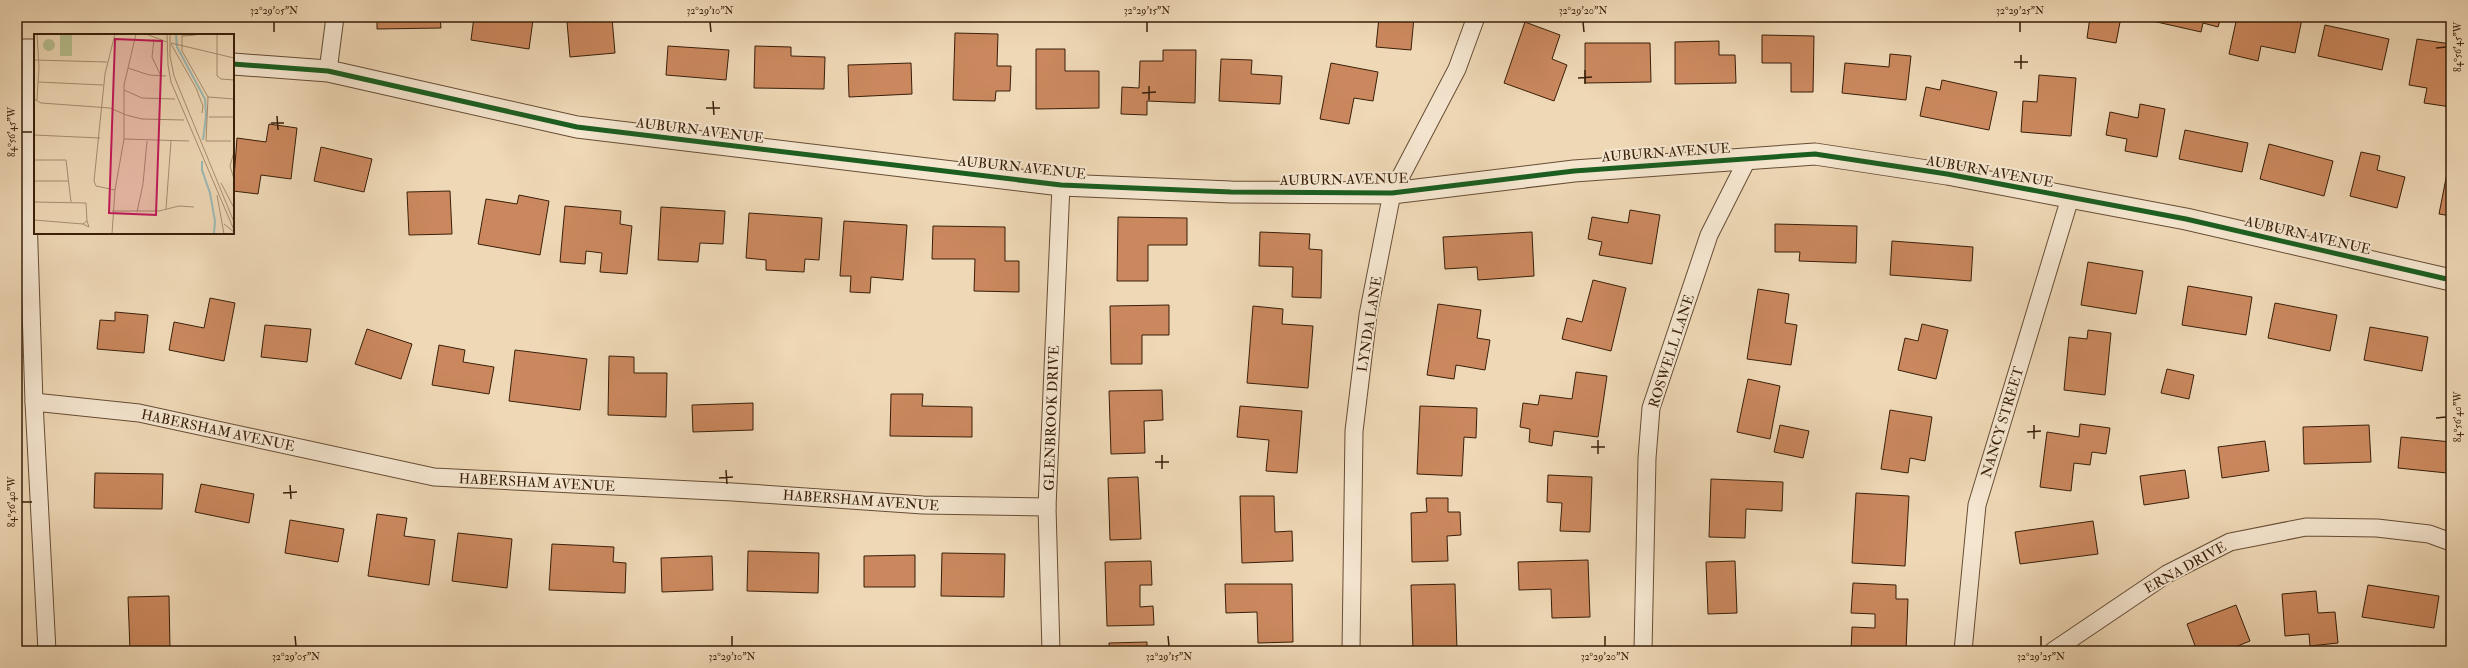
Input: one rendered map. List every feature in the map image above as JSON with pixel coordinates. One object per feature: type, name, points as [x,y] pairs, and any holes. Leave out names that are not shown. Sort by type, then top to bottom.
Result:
[{"type":"street","points":[[328,71],[335,17]]},
{"type":"street","name":"LYNDA LANE","points":[[1351,651],[1354,431],[1368,315],[1392,193],[1457,69],[1476,17]]},
{"type":"street","points":[[28,50],[28,216],[34,402],[47,651]]},
{"type":"street","name":"AUBURN AVENUE","points":[[234,64],[328,71],[577,127],[1061,185],[1231,192],[1392,193],[1574,170],[1815,154],[1947,174],[2186,219],[2451,280]]},
{"type":"street","name":"ROSWELL LANE","points":[[1643,651],[1647,458],[1651,408],[1709,235],[1748,158]]},
{"type":"street","name":"GLENBROOK DRIVE","points":[[1051,651],[1048,507],[1061,185]]},
{"type":"street","name":"NANCY STREET","points":[[1964,651],[1977,505],[2070,198]]},
{"type":"street","name":"HABERSHAM AVENUE","points":[[34,402],[139,413],[434,477],[733,492],[923,505],[1048,507]]},
{"type":"street","name":"ERNA DRIVE","points":[[2053,651],[2167,574],[2230,542],[2306,527],[2377,528],[2429,534],[2451,542]]},
{"type":"building","points":[[377,17],[440,17],[441,28],[377,29]]},
{"type":"building","points":[[474,17],[510,17],[533,20],[529,49],[471,40]]},
{"type":"building","points":[[1379,17],[1414,17],[1411,50],[1376,47]]},
{"type":"building","points":[[2090,17],[2121,17],[2116,43],[2087,38]]},
{"type":"building","points":[[2149,17],[2221,17],[2218,27],[2203,23],[2201,32],[2148,20]]},
{"type":"building","points":[[2237,17],[2302,19],[2295,53],[2261,46],[2258,61],[2229,54]]},
{"type":"building","points":[[612,18],[615,53],[570,57],[567,22]]},
{"type":"building","points":[[1525,22],[1560,35],[1552,59],[1567,65],[1554,101],[1504,83]]},
{"type":"building","points":[[2325,25],[2389,39],[2382,70],[2318,56]]},
{"type":"building","points":[[955,33],[998,34],[997,66],[1011,66],[1010,91],[996,91],[995,101],[953,100]]},
{"type":"building","points":[[1762,35],[1814,36],[1813,92],[1791,92],[1791,63],[1762,63]]},
{"type":"building","points":[[2417,39],[2451,44],[2451,107],[2424,103],[2427,88],[2409,85]]},
{"type":"building","points":[[1719,41],[1719,55],[1735,55],[1736,83],[1675,84],[1675,42]]},
{"type":"building","points":[[1585,43],[1650,43],[1651,82],[1585,83]]},
{"type":"building","points":[[668,46],[729,50],[726,80],[666,75]]},
{"type":"building","points":[[755,46],[791,47],[791,56],[825,57],[824,89],[754,88]]},
{"type":"building","points":[[1036,49],[1065,49],[1065,71],[1099,71],[1099,108],[1036,109]]},
{"type":"building","points":[[1163,50],[1196,50],[1195,103],[1147,101],[1147,115],[1121,114],[1122,87],[1139,88],[1140,61],[1163,61]]},
{"type":"building","points":[[1890,54],[1911,56],[1906,100],[1842,93],[1845,63],[1889,67]]},
{"type":"building","points":[[1221,59],[1252,60],[1251,74],[1282,76],[1280,104],[1219,101]]},
{"type":"building","points":[[911,63],[912,94],[849,97],[848,65]]},
{"type":"building","points":[[1331,63],[1378,72],[1373,101],[1354,98],[1349,124],[1320,119]]},
{"type":"building","points":[[2039,75],[2076,78],[2071,136],[2021,132],[2023,101],[2037,102]]},
{"type":"building","points":[[1942,80],[1997,92],[1989,130],[1920,116],[1926,87],[1940,90]]},
{"type":"building","points":[[2140,104],[2165,109],[2157,157],[2125,151],[2127,139],[2106,135],[2110,112],[2138,118]]},
{"type":"building","points":[[269,124],[297,128],[291,179],[261,175],[258,194],[234,191],[237,138],[266,142]]},
{"type":"building","points":[[2185,130],[2248,143],[2242,172],[2179,159]]},
{"type":"building","points":[[2269,144],[2333,161],[2324,196],[2260,179]]},
{"type":"building","points":[[321,147],[372,159],[364,192],[314,181]]},
{"type":"building","points":[[2361,152],[2380,156],[2377,170],[2405,177],[2397,208],[2350,196]]},
{"type":"building","points":[[2449,163],[2451,163],[2451,216],[2439,214]]},
{"type":"building","points":[[450,191],[452,234],[409,235],[407,192]]},
{"type":"building","points":[[519,195],[549,201],[540,255],[478,244],[486,199],[517,204]]},
{"type":"building","points":[[565,206],[621,211],[620,224],[632,226],[627,274],[600,272],[602,253],[586,251],[585,264],[560,262]]},
{"type":"building","points":[[661,207],[725,211],[723,244],[700,243],[698,262],[658,260]]},
{"type":"building","points":[[1630,210],[1660,215],[1652,264],[1599,255],[1602,242],[1588,239],[1592,217],[1628,223]]},
{"type":"building","points":[[749,213],[822,218],[819,260],[805,259],[804,272],[766,270],[766,260],[746,258]]},
{"type":"building","points":[[1118,217],[1187,218],[1187,245],[1148,245],[1148,281],[1117,281]]},
{"type":"building","points":[[844,221],[907,225],[903,280],[871,277],[870,293],[850,292],[851,276],[840,276]]},
{"type":"building","points":[[1775,224],[1857,226],[1856,263],[1799,261],[1800,252],[1775,252]]},
{"type":"building","points":[[933,226],[1005,227],[1005,261],[1019,261],[1019,292],[974,291],[975,259],[932,259]]},
{"type":"building","points":[[1260,232],[1310,234],[1309,249],[1322,250],[1321,298],[1292,297],[1293,267],[1259,266]]},
{"type":"building","points":[[1532,232],[1534,276],[1478,280],[1477,267],[1445,269],[1443,237]]},
{"type":"building","points":[[1892,241],[1973,247],[1971,281],[1890,275]]},
{"type":"building","points":[[2088,262],[2143,271],[2136,314],[2081,305]]},
{"type":"building","points":[[1593,280],[1626,288],[1611,351],[1562,339],[1567,318],[1582,322]]},
{"type":"building","points":[[2188,286],[2252,297],[2246,335],[2182,325]]},
{"type":"building","points":[[1758,289],[1789,294],[1785,323],[1797,325],[1791,365],[1747,359]]},
{"type":"building","points":[[210,298],[235,303],[224,361],[169,350],[174,322],[204,328]]},
{"type":"building","points":[[2275,303],[2337,315],[2330,351],[2268,338]]},
{"type":"building","points":[[1438,304],[1481,310],[1477,338],[1490,340],[1485,370],[1456,365],[1454,379],[1427,375]]},
{"type":"building","points":[[1169,305],[1169,335],[1142,335],[1142,364],[1111,364],[1110,306]]},
{"type":"building","points":[[1253,306],[1283,309],[1282,324],[1313,326],[1308,388],[1247,383]]},
{"type":"building","points":[[115,312],[148,315],[144,353],[97,349],[100,320],[115,321]]},
{"type":"building","points":[[1922,324],[1948,330],[1936,379],[1898,370],[1905,338],[1918,341]]},
{"type":"building","points":[[265,325],[311,329],[307,362],[261,357]]},
{"type":"building","points":[[2370,327],[2428,337],[2422,371],[2364,360]]},
{"type":"building","points":[[367,329],[412,344],[401,379],[355,364]]},
{"type":"building","points":[[2088,330],[2111,333],[2105,395],[2064,390],[2069,337],[2087,339]]},
{"type":"building","points":[[439,345],[465,350],[463,362],[494,367],[489,394],[432,385]]},
{"type":"building","points":[[2451,348],[2451,371],[2447,370]]},
{"type":"building","points":[[515,350],[587,359],[580,410],[509,401]]},
{"type":"building","points":[[609,356],[634,357],[634,373],[667,373],[666,417],[608,415]]},
{"type":"building","points":[[2167,369],[2194,375],[2189,399],[2161,393]]},
{"type":"building","points":[[1576,372],[1607,376],[1598,437],[1554,431],[1552,446],[1529,442],[1530,429],[1520,427],[1523,403],[1538,405],[1540,395],[1572,399]]},
{"type":"building","points":[[1748,379],[1780,386],[1770,439],[1737,432]]},
{"type":"building","points":[[1162,390],[1163,420],[1144,421],[1145,453],[1111,454],[1109,391]]},
{"type":"building","points":[[891,394],[923,394],[922,406],[972,407],[972,437],[890,436]]},
{"type":"building","points":[[753,403],[753,430],[693,432],[692,405]]},
{"type":"building","points":[[1240,406],[1302,411],[1297,473],[1266,471],[1269,440],[1237,437]]},
{"type":"building","points":[[1420,406],[1477,408],[1476,438],[1464,437],[1462,476],[1417,474]]},
{"type":"building","points":[[1890,410],[1932,417],[1925,461],[1910,458],[1908,473],[1881,469]]},
{"type":"building","points":[[2080,424],[2110,428],[2106,454],[2092,452],[2090,465],[2074,463],[2071,491],[2040,487],[2047,432],[2079,437]]},
{"type":"building","points":[[1780,425],[1809,431],[1803,458],[1774,452]]},
{"type":"building","points":[[2369,425],[2371,462],[2304,464],[2303,427]]},
{"type":"building","points":[[2401,437],[2451,442],[2447,473],[2398,468]]},
{"type":"building","points":[[2265,441],[2269,471],[2222,478],[2218,447]]},
{"type":"building","points":[[2185,470],[2189,498],[2144,505],[2140,476]]},
{"type":"building","points":[[95,473],[163,474],[162,509],[94,508]]},
{"type":"building","points":[[1548,475],[1592,477],[1590,532],[1560,531],[1562,503],[1547,502]]},
{"type":"building","points":[[1138,477],[1141,539],[1110,540],[1108,478]]},
{"type":"building","points":[[1711,479],[1783,482],[1782,511],[1746,509],[1745,538],[1709,537]]},
{"type":"building","points":[[201,484],[254,494],[249,523],[195,512]]},
{"type":"building","points":[[1856,493],[1909,496],[1905,566],[1852,563]]},
{"type":"building","points":[[1240,496],[1274,496],[1275,532],[1292,531],[1293,561],[1242,563]]},
{"type":"building","points":[[1426,498],[1448,498],[1448,512],[1460,512],[1461,535],[1447,536],[1448,561],[1412,562],[1411,513],[1427,512]]},
{"type":"building","points":[[377,514],[407,518],[404,536],[435,540],[429,585],[368,576]]},
{"type":"building","points":[[290,520],[344,529],[338,562],[285,553]]},
{"type":"building","points":[[2093,521],[2098,554],[2020,564],[2015,532]]},
{"type":"building","points":[[458,533],[512,539],[507,588],[452,581]]},
{"type":"building","points":[[552,544],[614,547],[613,562],[626,563],[625,593],[549,590]]},
{"type":"building","points":[[748,551],[819,553],[818,593],[747,591]]},
{"type":"building","points":[[942,553],[1005,554],[1004,597],[941,596]]},
{"type":"building","points":[[915,555],[915,587],[864,587],[864,556]]},
{"type":"building","points":[[712,556],[713,590],[662,592],[661,558]]},
{"type":"building","points":[[1588,560],[1590,617],[1552,618],[1551,589],[1519,590],[1518,562]]},
{"type":"building","points":[[1151,561],[1152,585],[1140,585],[1140,607],[1153,606],[1154,625],[1107,626],[1105,562]]},
{"type":"building","points":[[1735,561],[1737,613],[1708,614],[1706,562]]},
{"type":"building","points":[[1853,583],[1896,585],[1896,599],[1908,599],[1906,651],[1851,651],[1852,627],[1875,628],[1875,614],[1851,613]]},
{"type":"building","points":[[1225,584],[1292,584],[1293,642],[1258,643],[1257,612],[1226,613]]},
{"type":"building","points":[[1455,584],[1457,651],[1413,651],[1411,585]]},
{"type":"building","points":[[2368,585],[2439,596],[2434,628],[2362,617]]},
{"type":"building","points":[[2316,591],[2318,613],[2335,612],[2338,643],[2310,646],[2309,634],[2285,636],[2282,594]]},
{"type":"building","points":[[169,596],[170,650],[130,651],[128,597]]},
{"type":"building","points":[[2236,605],[2250,641],[2225,651],[2197,651],[2187,624]]},
{"type":"building","points":[[1147,642],[1147,651],[1109,651],[1109,643]]},
{"type":"building","points":[[1589,648],[1589,651],[1518,651],[1518,650]]},
{"type":"cycle path","points":[[234,64],[328,71],[577,127],[1061,185],[1231,192],[1392,193],[1574,171],[1815,154],[1947,174],[2186,219],[2451,280]]}]
